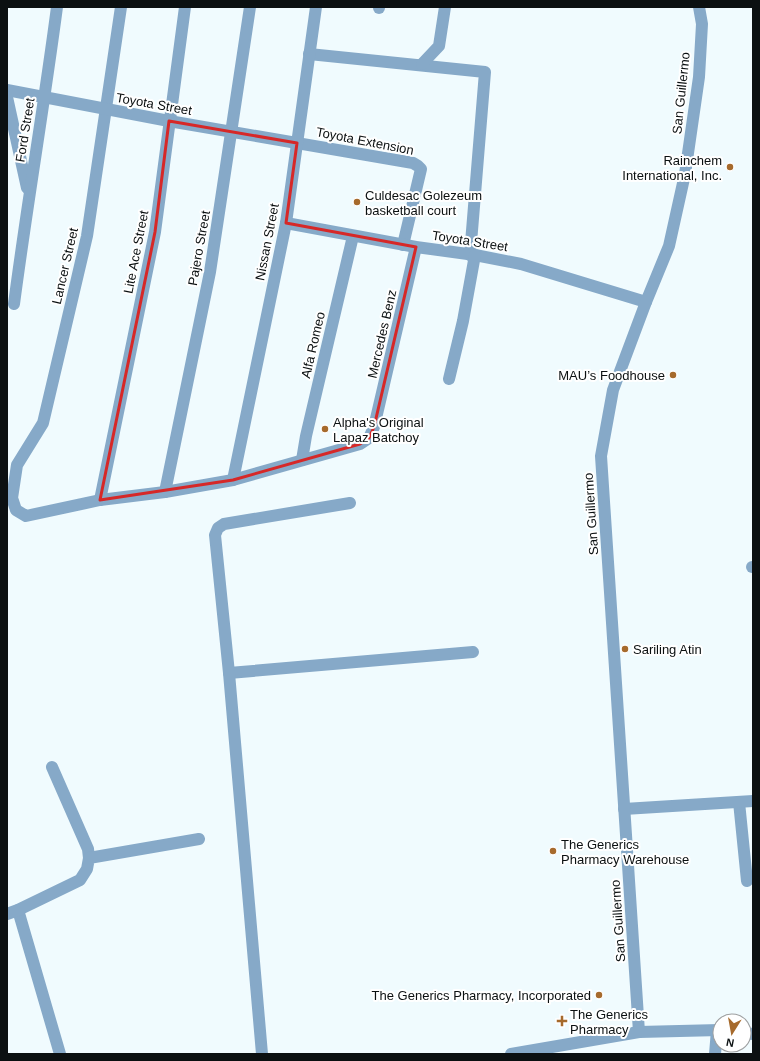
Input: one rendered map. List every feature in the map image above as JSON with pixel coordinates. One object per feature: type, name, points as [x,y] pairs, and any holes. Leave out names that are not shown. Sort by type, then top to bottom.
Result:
[{"type":"street","name":"Ford Street","points":[[14,304],[57,7]]},
{"type":"street","name":"Lancer Street","points":[[100,500],[26,516],[16,510],[12,498],[17,465],[43,423],[87,236],[121,7]]},
{"type":"street","name":"Lite Ace Street","points":[[100,500],[155,232],[185,7]]},
{"type":"street","name":"Pajero Street","points":[[165,492],[210,272],[250,7]]},
{"type":"street","name":"Nissan Street","points":[[233,480],[286,223],[316,7]]},
{"type":"street","points":[[422,64],[438,46],[445,7]]},
{"type":"street","name":"San Guillermo","points":[[639,1032],[601,456],[613,390],[669,246],[685,174],[699,77],[702,24],[699,7]]},
{"type":"street","points":[[310,54],[422,64],[485,72],[472,255],[463,321],[449,379]]},
{"type":"street","name":"Toyota Street","points":[[7,90],[106,110],[297,143]]},
{"type":"street","points":[[7,97],[29,195]]},
{"type":"street","name":"Toyota Extension","points":[[297,143],[413,163],[418,166],[421,169],[403,245]]},
{"type":"street","name":"Toyota Street","points":[[286,223],[403,245],[521,264],[646,302]]},
{"type":"street","name":"Alfa Romeo","points":[[302,460],[306,436],[353,236]]},
{"type":"street","name":"Mercedes Benz","points":[[302,460],[360,444],[369,438],[374,427],[416,247]]},
{"type":"street","points":[[100,500],[165,492],[233,480],[302,460]]},
{"type":"street","points":[[262,1054],[229,673],[215,535],[218,528],[224,524],[350,502]]},
{"type":"street","points":[[229,673],[473,652]]},
{"type":"street","points":[[52,767],[88,849],[89,858],[87,869],[80,880],[12,912],[60,1054]]},
{"type":"street","points":[[624,809],[753,801]]},
{"type":"street","points":[[739,802],[747,881]]},
{"type":"street","points":[[89,858],[199,839]]},
{"type":"street","points":[[511,1054],[639,1032],[712,1030]]},
{"type":"highlighted area","points":[[169,121],[297,143],[286,223],[416,247],[374,427],[369,438],[360,444],[233,480],[100,500],[155,232]]},
{"type":"place","name":"Rainchem International, Inc.","points":[[730,167]]},
{"type":"place","name":"Culdesac Golezeum basketball court","points":[[357,202]]},
{"type":"place","name":"MAU’s Foodhouse","points":[[673,375]]},
{"type":"place","name":"Alpha's Original Lapaz Batchoy","points":[[325,429]]},
{"type":"place","name":"Sariling Atin","points":[[625,649]]},
{"type":"place","name":"The Generics Pharmacy Warehouse","points":[[553,851]]},
{"type":"place","name":"The Generics Pharmacy, Incorporated","points":[[599,995]]},
{"type":"place","name":"The Generics Pharmacy","points":[[562,1021]]}]
